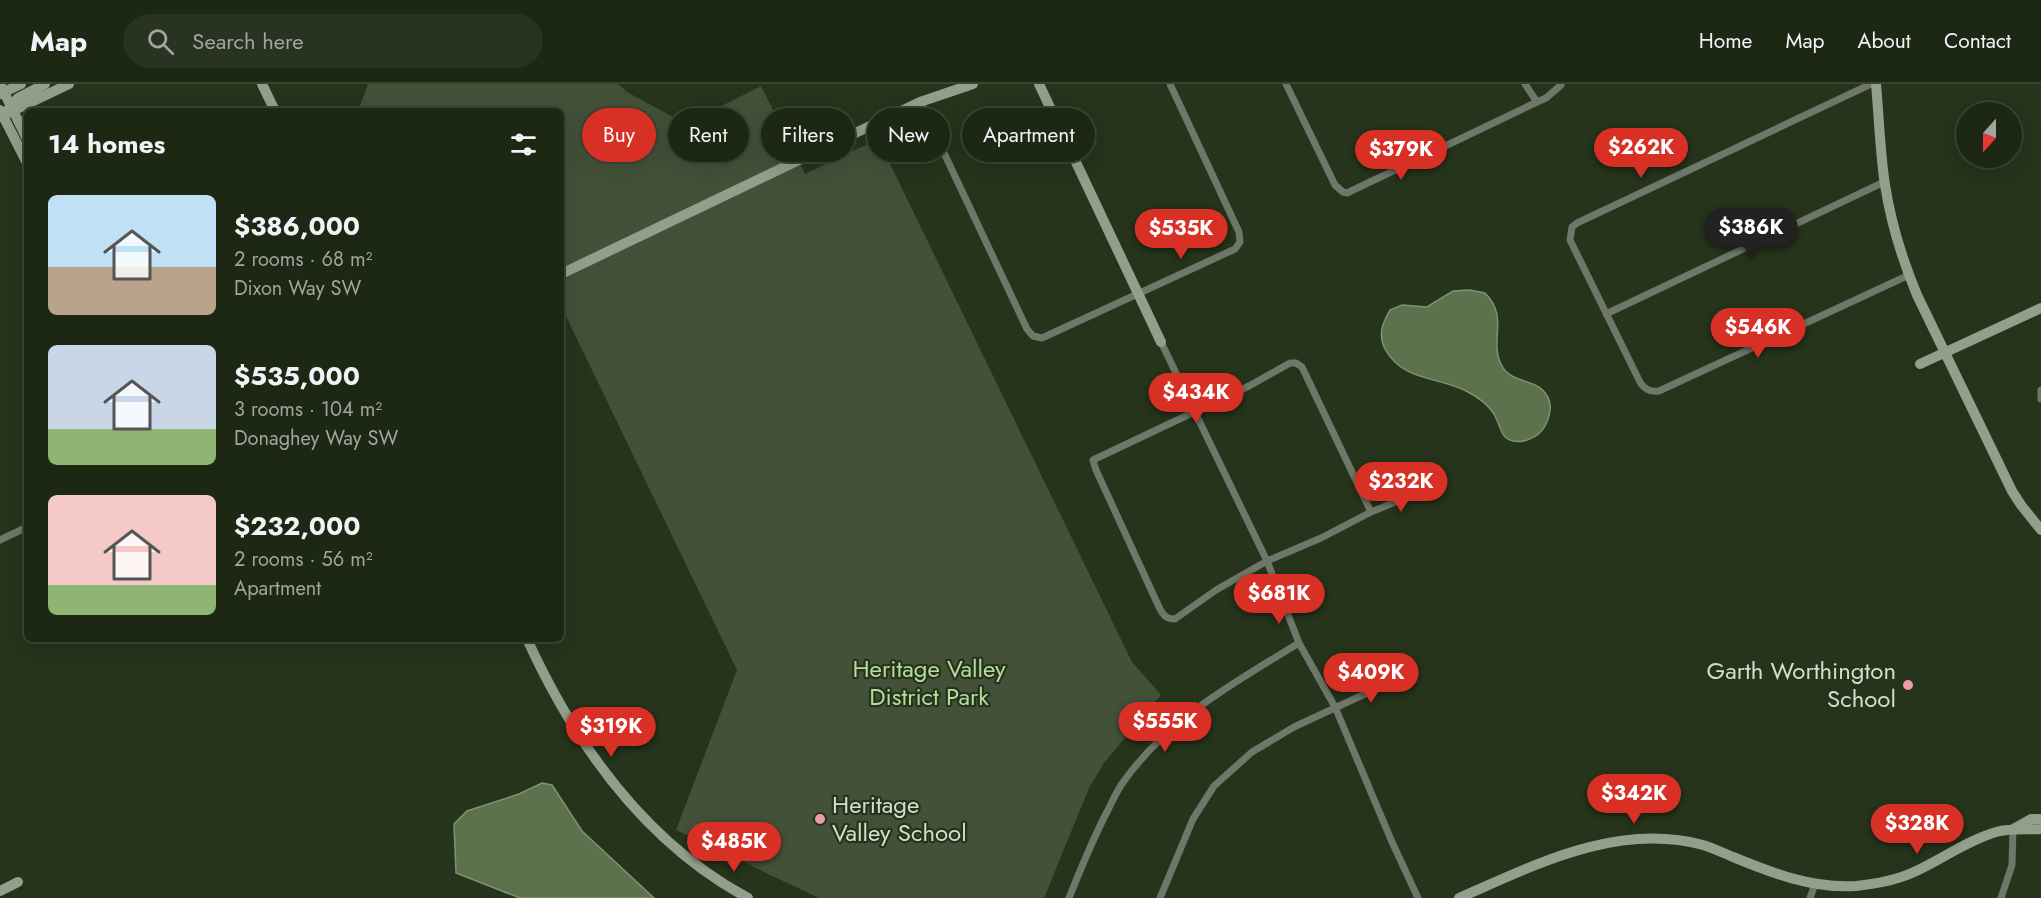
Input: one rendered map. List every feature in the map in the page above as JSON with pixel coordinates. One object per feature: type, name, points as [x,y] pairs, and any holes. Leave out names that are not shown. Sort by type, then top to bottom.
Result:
[{"type":"street","points":[[21,84],[1,93],[5,112],[24,157]]},
{"type":"street","points":[[5,112],[18,98],[45,84]]},
{"type":"street","points":[[5,112],[69,84]]},
{"type":"street","points":[[262,84],[274,108]]},
{"type":"street","points":[[564,273],[920,102],[973,84]]},
{"type":"street","points":[[1039,84],[1193,411],[1267,561],[1299,643],[1335,707],[1418,898]]},
{"type":"street","points":[[920,102],[1028,329],[1037,338],[1047,337],[1235,249],[1240,242],[1239,232],[1170,84]]},
{"type":"street","points":[[1286,84],[1335,185],[1347,193],[1546,98],[1561,85]]},
{"type":"street","points":[[1525,84],[1537,102]]},
{"type":"street","points":[[1870,84],[1577,223],[1572,227],[1570,240],[1643,387],[1647,390],[1659,391],[1909,275]]},
{"type":"street","points":[[1876,84],[1884,182],[1893,225],[1909,275],[2012,491],[2041,530]]},
{"type":"street","points":[[5,112],[24,135]]},
{"type":"street","points":[[1606,314],[1884,182]]},
{"type":"street","points":[[1920,364],[2041,308]]},
{"type":"street","points":[[1371,512],[1304,372],[1296,363],[1290,363],[1249,386],[1093,460],[1163,614],[1168,619],[1175,618],[1216,590],[1267,561],[1371,512],[1422,492]]},
{"type":"street","points":[[2041,390],[2041,399]]},
{"type":"street","points":[[0,540],[24,528]]},
{"type":"street","points":[[529,642],[571,724],[611,782],[645,820],[673,845],[717,879],[748,898]]},
{"type":"street","points":[[1069,898],[1087,854],[1122,783],[1147,753],[1174,725],[1229,686],[1299,643]]},
{"type":"street","points":[[1160,898],[1193,819],[1214,786],[1252,752],[1294,727],[1397,679]]},
{"type":"street","points":[[2013,829],[2031,819],[2041,819]]},
{"type":"street","points":[[2001,898],[2012,865],[2013,829]]},
{"type":"street","points":[[1459,898],[1566,852],[1601,843],[1643,839],[1683,841],[1704,845],[1790,878],[1815,884],[1856,886],[1895,879],[1912,873],[1977,839],[1998,831],[2041,829]]},
{"type":"street","points":[[0,891],[18,882]]},
{"type":"street","points":[[1810,898],[1815,884]]},
{"type":"green space","name":"Heritage Valley District Park","points":[[368,84],[618,84],[627,92],[668,114],[668,162],[749,162],[749,108],[718,108],[761,86],[772,108],[761,108],[761,162],[799,162],[805,174],[830,162],[855,162],[855,150],[867,144],[867,162],[889,162],[1132,662],[1161,695],[1104,763],[1089,788],[1044,898],[819,898],[676,830],[737,670],[564,312],[564,108],[359,108]]},
{"type":"shaded area","points":[[1470,290],[1485,293],[1496,311],[1497,348],[1502,366],[1512,376],[1540,388],[1549,400],[1550,413],[1545,426],[1537,435],[1527,440],[1515,441],[1505,437],[1493,412],[1480,399],[1457,387],[1422,377],[1401,367],[1393,360],[1383,344],[1382,329],[1390,310],[1402,305],[1427,307],[1453,291]]},
{"type":"shaded area","points":[[542,783],[552,785],[582,831],[654,898],[520,898],[456,873],[454,824],[467,811],[519,794]]},
{"type":"place","name":"Garth Worthington School","points":[[1908,685]]},
{"type":"place","name":"Heritage Valley School","points":[[820,819]]}]
